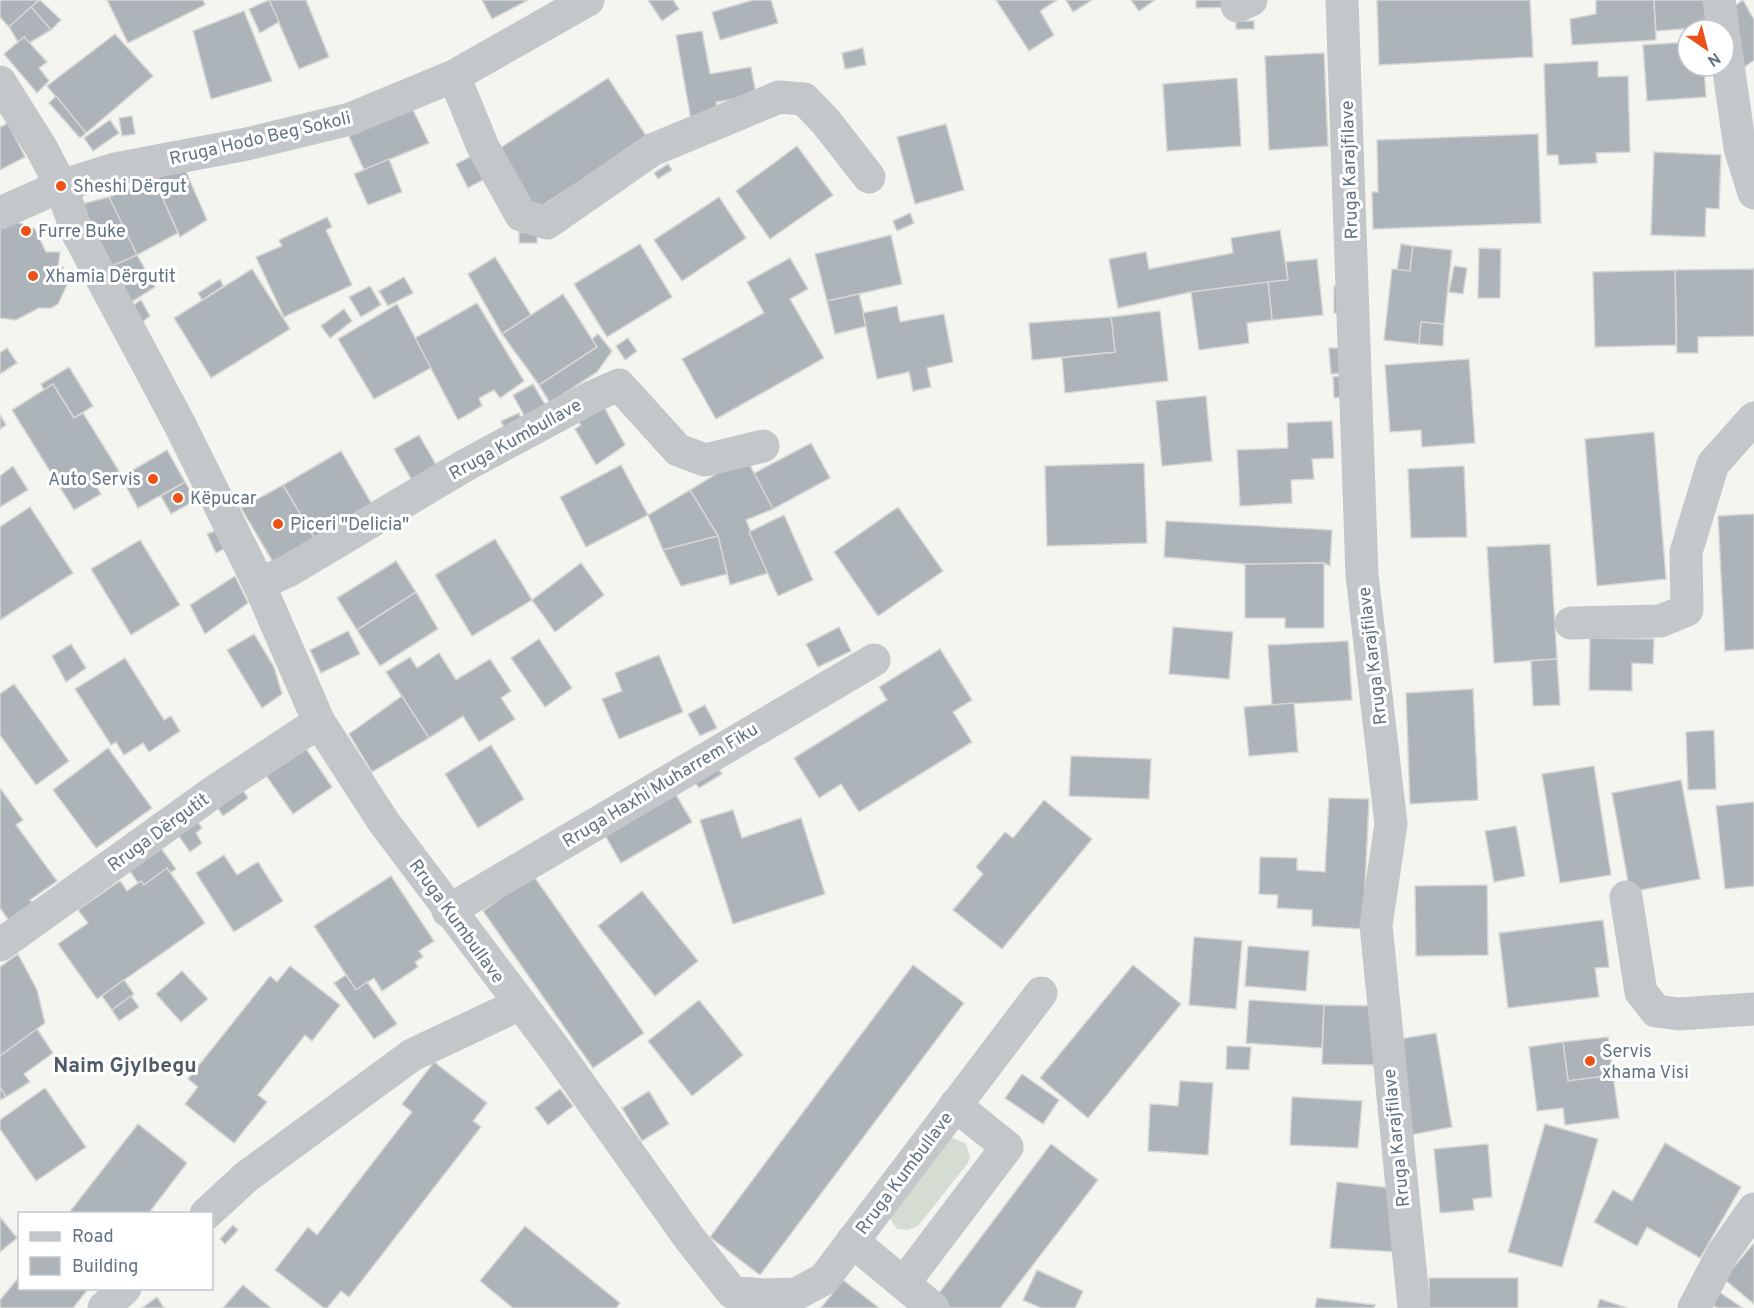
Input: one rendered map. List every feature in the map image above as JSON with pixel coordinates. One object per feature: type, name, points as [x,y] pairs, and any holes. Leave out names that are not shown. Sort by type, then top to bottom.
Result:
[{"type":"street","name":"Rruga Hodo Beg Sokoli","points":[[0,213],[61,186],[115,169],[247,144],[350,119],[454,76],[588,0]]},
{"type":"street","name":"Rruga Karajfilave","points":[[1342,0],[1362,575],[1391,824],[1376,925],[1414,1308]]},
{"type":"street","points":[[1719,0],[1721,18]]},
{"type":"street","points":[[454,76],[483,147],[521,215],[547,223],[652,150],[779,97],[804,99],[826,122],[869,177]]},
{"type":"street","points":[[1730,78],[1740,148],[1754,193]]},
{"type":"street","name":"Rruga Kumbullave","points":[[0,82],[42,149],[61,186],[76,232],[179,423],[259,584],[319,722],[383,821],[448,911],[520,1004],[690,1239],[732,1292],[766,1301],[796,1294],[824,1279],[1041,993]]},
{"type":"street","name":"Rruga Kumbullave","points":[[259,584],[288,572],[464,466],[594,396],[619,385],[678,450],[705,460],[763,446]]},
{"type":"street","points":[[1571,623],[1660,621],[1687,610],[1686,552],[1713,464],[1754,418]]},
{"type":"street","name":"Rruga Haxhi Muharrem Fiku","points":[[448,911],[874,660]]},
{"type":"street","name":"Rruga Dërgutit","points":[[0,945],[215,791],[319,722]]},
{"type":"street","points":[[1626,897],[1641,992],[1656,1011],[1679,1014],[1754,1009]]},
{"type":"street","points":[[208,1212],[246,1178],[412,1055],[520,1004]]},
{"type":"street","name":"Rruga Kumbullave","points":[[904,1283],[1007,1147],[955,1105]]},
{"type":"street","points":[[1694,1308],[1723,1253],[1754,1209]]},
{"type":"street","name":"Rruga Kumbullave","points":[[852,1240],[933,1308]]},
{"type":"street","points":[[104,1308],[122,1290]]},
{"type":"shaded area","points":[[949,1136],[966,1144],[970,1157],[968,1163],[918,1226],[908,1230],[897,1229],[887,1214]]},
{"type":"building","points":[[0,0],[39,0],[9,27],[0,17]]},
{"type":"building","points":[[40,0],[61,20],[51,30],[31,7]]},
{"type":"building","points":[[107,0],[203,0],[205,5],[128,43]]},
{"type":"building","points":[[269,0],[306,0],[329,57],[299,69]]},
{"type":"building","points":[[269,0],[279,22],[260,33],[249,9]]},
{"type":"building","points":[[482,0],[528,0],[492,19]]},
{"type":"building","points":[[648,0],[673,0],[679,9],[662,21]]},
{"type":"building","points":[[753,0],[771,0],[778,23],[720,40],[712,12]]},
{"type":"building","points":[[996,0],[1057,0],[1040,11],[1054,35],[1029,51]]},
{"type":"building","points":[[1066,0],[1092,0],[1073,12]]},
{"type":"building","points":[[1131,0],[1155,0],[1139,11]]},
{"type":"building","points":[[1196,0],[1229,0],[1229,7],[1196,8]]},
{"type":"building","points":[[1377,0],[1530,0],[1533,57],[1379,65]]},
{"type":"building","points":[[1596,0],[1654,0],[1656,40],[1572,45],[1570,19],[1596,14]]},
{"type":"building","points":[[1654,0],[1708,0],[1709,18],[1676,18],[1676,30],[1656,31]]},
{"type":"building","points":[[1743,0],[1754,20],[1754,60],[1738,72],[1736,18],[1730,18],[1729,10]]},
{"type":"building","points":[[31,7],[51,30],[29,43],[24,37],[18,42],[9,27]]},
{"type":"building","points":[[244,11],[272,81],[211,99],[193,31]]},
{"type":"building","points":[[1236,21],[1254,21],[1254,29],[1236,29]]},
{"type":"building","points":[[702,31],[710,74],[751,67],[756,95],[716,102],[719,115],[691,120],[676,35]]},
{"type":"building","points":[[115,34],[153,76],[86,133],[47,86]]},
{"type":"building","points":[[24,37],[47,62],[39,68],[49,81],[37,93],[4,54]]},
{"type":"building","points":[[1676,43],[1676,78],[1705,78],[1706,97],[1647,101],[1643,45]]},
{"type":"building","points":[[863,48],[866,65],[845,69],[842,53]]},
{"type":"building","points":[[1324,53],[1328,146],[1269,150],[1265,56]]},
{"type":"building","points":[[1598,61],[1598,77],[1628,76],[1630,152],[1596,153],[1597,163],[1559,165],[1558,155],[1547,155],[1544,64]]},
{"type":"building","points":[[608,78],[647,137],[533,212],[494,152]]},
{"type":"building","points":[[1237,78],[1241,146],[1167,151],[1163,84]]},
{"type":"building","points":[[56,96],[86,133],[80,138],[49,103]]},
{"type":"building","points":[[412,108],[429,143],[364,170],[348,134]]},
{"type":"building","points":[[132,116],[135,134],[122,136],[119,118]]},
{"type":"building","points":[[110,120],[119,133],[93,151],[84,138]]},
{"type":"building","points":[[8,123],[25,157],[0,170],[0,127]]},
{"type":"building","points":[[946,124],[964,190],[915,204],[897,137]]},
{"type":"building","points":[[1538,134],[1541,223],[1373,229],[1372,192],[1378,192],[1377,140]]},
{"type":"building","points":[[797,146],[833,195],[770,239],[736,191]]},
{"type":"building","points":[[1654,152],[1721,155],[1719,209],[1706,208],[1705,237],[1651,235]]},
{"type":"building","points":[[476,154],[488,177],[468,188],[456,164]]},
{"type":"building","points":[[389,159],[402,192],[368,205],[354,174]]},
{"type":"building","points":[[668,164],[672,170],[658,179],[654,173]]},
{"type":"building","points":[[183,165],[207,220],[180,237],[154,179]]},
{"type":"building","points":[[154,179],[178,233],[137,255],[109,197]]},
{"type":"building","points":[[109,197],[137,255],[110,267],[82,204]]},
{"type":"building","points":[[719,197],[746,238],[682,281],[654,240]]},
{"type":"building","points":[[910,213],[914,223],[897,231],[893,221]]},
{"type":"building","points":[[327,217],[332,227],[326,230],[352,285],[284,317],[256,257],[282,246],[279,240]]},
{"type":"building","name":"Xhamia Dërgutit","points":[[17,222],[35,229],[46,252],[60,252],[58,268],[63,267],[67,285],[58,304],[51,308],[39,308],[16,320],[0,318],[0,226]]},
{"type":"building","points":[[1280,230],[1288,280],[1191,292],[1118,308],[1109,259],[1146,252],[1149,269],[1233,253],[1231,238]]},
{"type":"building","points":[[519,232],[537,232],[537,243],[519,243]]},
{"type":"building","points":[[891,235],[902,284],[827,301],[815,254]]},
{"type":"building","points":[[640,244],[672,297],[607,337],[574,284]]},
{"type":"building","points":[[1401,244],[1413,246],[1410,271],[1397,270]]},
{"type":"building","points":[[1413,246],[1452,250],[1444,324],[1421,322],[1419,344],[1384,340],[1392,269],[1410,271]]},
{"type":"building","points":[[1479,248],[1501,249],[1500,298],[1478,298]]},
{"type":"building","points":[[137,255],[155,287],[130,303],[110,267]]},
{"type":"building","points":[[495,257],[531,315],[502,334],[468,274]]},
{"type":"building","points":[[790,258],[808,289],[790,299],[824,358],[716,419],[682,359],[764,313],[747,282]]},
{"type":"building","points":[[1317,259],[1323,315],[1272,320],[1268,282],[1288,280],[1286,262]]},
{"type":"building","points":[[1454,266],[1467,268],[1463,294],[1449,292]]},
{"type":"building","points":[[252,269],[290,329],[211,378],[174,318]]},
{"type":"building","points":[[1754,269],[1754,336],[1698,337],[1698,353],[1677,353],[1675,270]]},
{"type":"building","points":[[1675,270],[1676,345],[1595,347],[1593,272]]},
{"type":"building","points":[[404,277],[413,293],[388,306],[379,291]]},
{"type":"building","points":[[220,279],[223,286],[202,300],[198,293]]},
{"type":"building","points":[[1268,282],[1272,320],[1247,323],[1249,343],[1199,350],[1191,292]]},
{"type":"building","points":[[370,286],[381,305],[361,317],[349,297]]},
{"type":"building","points":[[1334,286],[1343,286],[1343,313],[1334,313]]},
{"type":"building","points":[[563,294],[597,347],[539,385],[502,334]]},
{"type":"building","points":[[859,294],[867,326],[835,334],[827,301]]},
{"type":"building","points":[[141,300],[150,316],[142,322],[132,306]]},
{"type":"building","points":[[477,303],[524,381],[500,398],[494,390],[479,398],[482,406],[458,420],[415,338]]},
{"type":"building","points":[[397,304],[431,368],[374,399],[338,339]]},
{"type":"building","points":[[897,306],[900,322],[944,314],[953,362],[927,368],[931,387],[913,391],[909,372],[877,379],[863,313]]},
{"type":"building","points":[[344,309],[352,321],[330,338],[321,326]]},
{"type":"building","points":[[1160,311],[1168,381],[1065,393],[1062,358],[1115,352],[1111,317]]},
{"type":"building","points":[[1111,317],[1115,352],[1032,360],[1029,323]]},
{"type":"building","points":[[1421,322],[1444,324],[1443,346],[1419,344]]},
{"type":"building","points":[[598,334],[612,351],[597,372],[550,403],[539,385],[597,347],[592,339]]},
{"type":"building","points":[[628,338],[637,351],[625,360],[616,346]]},
{"type":"building","points":[[7,348],[17,363],[0,374],[0,353]]},
{"type":"building","points":[[1329,348],[1340,348],[1342,373],[1331,374]]},
{"type":"building","points":[[1469,359],[1475,443],[1422,447],[1421,430],[1390,432],[1385,365]]},
{"type":"building","points":[[69,367],[93,406],[74,418],[53,384],[44,390],[41,384]]},
{"type":"building","points":[[1341,376],[1343,397],[1334,398],[1333,377]]},
{"type":"building","points":[[53,384],[74,418],[83,413],[119,471],[96,486],[101,494],[74,510],[12,410]]},
{"type":"building","points":[[533,384],[546,406],[525,417],[513,395]]},
{"type":"building","points":[[1206,396],[1212,461],[1162,466],[1156,401]]},
{"type":"building","points":[[604,407],[625,445],[596,465],[575,429],[581,425],[576,419]]},
{"type":"building","points":[[519,413],[521,419],[504,427],[501,421]]},
{"type":"building","points":[[0,415],[6,425],[0,429]]},
{"type":"building","points":[[1332,421],[1334,458],[1312,459],[1314,479],[1291,480],[1292,503],[1240,506],[1237,450],[1288,448],[1287,423]]},
{"type":"building","points":[[1654,432],[1666,579],[1597,586],[1585,439]]},
{"type":"building","points":[[419,435],[439,470],[414,484],[394,449]]},
{"type":"building","points":[[811,443],[830,478],[773,509],[753,474]]},
{"type":"building","name":"Auto Servis","points":[[167,450],[185,482],[138,508],[121,477]]},
{"type":"building","points":[[341,451],[373,506],[315,539],[283,485]]},
{"type":"building","points":[[745,456],[773,509],[746,520],[768,573],[730,585],[718,536],[690,490]]},
{"type":"building","points":[[1144,463],[1147,543],[1047,546],[1045,466]]},
{"type":"building","points":[[621,465],[648,515],[586,547],[560,497]]},
{"type":"building","points":[[13,466],[28,490],[0,507],[0,476]]},
{"type":"building","points":[[1464,466],[1467,537],[1411,538],[1408,469]]},
{"type":"building","name":"Këpucar","points":[[185,482],[196,500],[171,514],[161,496]]},
{"type":"building","name":"Piceri \"Delicia\"","points":[[283,485],[315,539],[273,562],[241,508]]},
{"type":"building","points":[[690,490],[718,536],[663,550],[648,515]]},
{"type":"building","points":[[30,507],[73,573],[0,620],[0,527]]},
{"type":"building","points":[[898,507],[943,571],[878,616],[834,552]]},
{"type":"building","points":[[1754,514],[1754,649],[1725,651],[1718,516]]},
{"type":"building","points":[[784,515],[813,580],[778,596],[749,532]]},
{"type":"building","points":[[1166,521],[1332,530],[1330,566],[1324,563],[1245,564],[1164,557]]},
{"type":"building","points":[[215,531],[224,549],[216,553],[207,534]]},
{"type":"building","points":[[718,536],[727,574],[681,586],[663,550]]},
{"type":"building","points":[[495,539],[532,600],[472,636],[435,575]]},
{"type":"building","points":[[140,540],[180,605],[131,635],[91,569]]},
{"type":"building","points":[[1550,544],[1557,659],[1494,663],[1487,547]]},
{"type":"building","points":[[396,561],[416,592],[357,630],[337,598]]},
{"type":"building","points":[[581,563],[604,595],[555,632],[532,600]]},
{"type":"building","points":[[1324,563],[1324,628],[1285,628],[1285,618],[1245,618],[1245,564]]},
{"type":"building","points":[[235,576],[248,603],[205,634],[190,605]]},
{"type":"building","points":[[416,592],[438,629],[380,666],[357,630]]},
{"type":"building","points":[[839,627],[851,651],[818,667],[806,644]]},
{"type":"building","points":[[1173,627],[1233,632],[1229,679],[1169,674]]},
{"type":"building","points":[[348,631],[360,654],[321,673],[310,650]]},
{"type":"building","points":[[254,634],[274,667],[282,694],[262,708],[227,650]]},
{"type":"building","points":[[1590,638],[1654,639],[1653,664],[1632,663],[1632,691],[1589,690]]},
{"type":"building","points":[[539,639],[572,688],[545,707],[511,658]]},
{"type":"building","points":[[1348,641],[1352,700],[1272,705],[1268,645]]},
{"type":"building","points":[[71,644],[86,668],[66,682],[52,656]]},
{"type":"building","points":[[940,649],[972,700],[953,712],[972,742],[859,812],[841,784],[819,798],[794,758],[887,700],[879,687]]},
{"type":"building","points":[[439,653],[456,680],[490,659],[511,691],[501,698],[515,719],[479,742],[463,716],[429,738],[386,672],[410,657],[417,668]]},
{"type":"building","points":[[659,655],[683,712],[619,739],[602,699],[622,691],[615,673]]},
{"type":"building","points":[[125,658],[164,720],[171,716],[180,731],[149,752],[143,743],[124,755],[116,742],[111,745],[75,689]]},
{"type":"building","points":[[1557,659],[1560,705],[1533,706],[1531,661]]},
{"type":"building","points":[[14,684],[69,761],[36,785],[0,735],[0,694]]},
{"type":"building","points":[[1473,689],[1478,800],[1410,804],[1406,693]]},
{"type":"building","points":[[402,696],[429,738],[372,772],[349,734]]},
{"type":"building","points":[[1294,703],[1298,752],[1249,756],[1244,707]]},
{"type":"building","points":[[705,705],[717,728],[700,736],[688,714]]},
{"type":"building","points":[[1714,730],[1716,789],[1688,790],[1686,732]]},
{"type":"building","points":[[491,745],[524,799],[478,828],[445,774]]},
{"type":"building","points":[[304,746],[332,787],[293,814],[265,774]]},
{"type":"building","points":[[108,748],[152,808],[96,848],[53,790]]},
{"type":"building","points":[[1071,756],[1151,759],[1149,799],[1069,796]]},
{"type":"building","points":[[715,763],[722,774],[699,788],[692,778]]},
{"type":"building","points":[[1594,766],[1611,875],[1560,883],[1542,774]]},
{"type":"building","points":[[1681,780],[1700,879],[1630,892],[1612,793]]},
{"type":"building","points":[[240,786],[248,798],[223,816],[215,804]]},
{"type":"building","points":[[0,788],[23,820],[16,825],[57,881],[30,900],[36,908],[12,925],[0,908]]},
{"type":"building","points":[[672,788],[692,822],[621,863],[602,830]]},
{"type":"building","points":[[1329,798],[1369,799],[1363,929],[1312,926],[1312,910],[1277,908],[1278,895],[1259,894],[1260,857],[1297,858],[1297,870],[1325,872]]},
{"type":"building","points":[[1044,800],[1092,839],[1002,949],[953,910],[983,874],[976,867],[1005,832],[1013,838]]},
{"type":"building","points":[[1754,802],[1754,886],[1725,889],[1716,806]]},
{"type":"building","points":[[733,810],[742,838],[801,818],[825,894],[733,924],[700,820]]},
{"type":"building","points":[[195,818],[202,828],[196,833],[202,843],[190,852],[176,832]]},
{"type":"building","points":[[1516,826],[1525,876],[1494,882],[1485,831]]},
{"type":"building","points":[[158,844],[176,869],[170,873],[167,868],[144,885],[141,881],[138,883],[127,867]]},
{"type":"building","points":[[224,855],[237,875],[258,862],[283,901],[234,932],[196,873]]},
{"type":"building","points":[[167,868],[205,923],[97,999],[58,944],[88,923],[78,910],[120,881],[127,891],[141,881],[144,885]]},
{"type":"building","points":[[533,875],[644,1033],[593,1068],[483,911]]},
{"type":"building","points":[[391,876],[434,941],[419,951],[423,957],[415,962],[418,967],[382,991],[374,978],[356,990],[314,926]]},
{"type":"building","points":[[1487,885],[1488,955],[1416,956],[1415,886]]},
{"type":"building","points":[[642,891],[698,961],[655,996],[598,926]]},
{"type":"building","points":[[1603,920],[1609,967],[1595,968],[1599,997],[1508,1008],[1499,933]]},
{"type":"building","points":[[1194,937],[1242,941],[1236,1009],[1189,1005]]},
{"type":"building","points":[[1248,946],[1309,951],[1306,991],[1245,986]]},
{"type":"building","points":[[18,954],[37,990],[45,1023],[0,1056],[0,967]]},
{"type":"building","points":[[913,965],[964,1003],[760,1275],[710,1237]]},
{"type":"building","points":[[1133,965],[1181,1004],[1088,1118],[1040,1078]]},
{"type":"building","points":[[290,966],[340,1005],[312,1041],[305,1035],[258,1095],[267,1102],[234,1143],[185,1104],[198,1087],[188,1079],[270,976],[277,982]]},
{"type":"building","points":[[182,971],[208,999],[181,1022],[156,994]]},
{"type":"building","points":[[346,975],[356,990],[367,982],[397,1024],[374,1039],[334,983]]},
{"type":"building","points":[[124,980],[134,994],[112,1010],[102,996]]},
{"type":"building","points":[[131,996],[139,1007],[119,1021],[112,1010]]},
{"type":"building","points":[[699,1000],[743,1055],[692,1096],[648,1041]]},
{"type":"building","points":[[1249,1000],[1324,1005],[1322,1048],[1246,1043]]},
{"type":"building","points":[[1324,1005],[1376,1006],[1375,1065],[1322,1064]]},
{"type":"building","points":[[37,1029],[53,1053],[24,1074],[30,1082],[6,1097],[0,1087],[0,1056]]},
{"type":"building","points":[[1436,1033],[1452,1127],[1410,1135],[1393,1040]]},
{"type":"building","points":[[1608,1037],[1613,1075],[1568,1081],[1563,1042]]},
{"type":"building","points":[[1563,1042],[1568,1081],[1613,1075],[1619,1118],[1565,1125],[1563,1108],[1537,1111],[1529,1047]]},
{"type":"building","points":[[1227,1046],[1251,1047],[1249,1070],[1226,1069]]},
{"type":"building","points":[[434,1062],[487,1103],[473,1121],[481,1127],[349,1297],[341,1291],[327,1308],[324,1308],[275,1270],[308,1227],[317,1235],[412,1112],[402,1104]]},
{"type":"building","points":[[1022,1074],[1059,1100],[1043,1124],[1005,1098]]},
{"type":"building","points":[[1180,1081],[1213,1083],[1208,1155],[1148,1151],[1150,1104],[1178,1106]]},
{"type":"building","points":[[0,1087],[6,1097],[0,1100]]},
{"type":"building","points":[[45,1088],[86,1147],[36,1181],[0,1129],[0,1120]]},
{"type":"building","points":[[560,1089],[573,1106],[548,1125],[535,1108]]},
{"type":"building","points":[[649,1091],[669,1124],[642,1141],[622,1108]]},
{"type":"building","points":[[1292,1097],[1362,1101],[1358,1148],[1290,1145]]},
{"type":"building","points":[[138,1124],[187,1163],[150,1212],[70,1212]]},
{"type":"building","points":[[1545,1124],[1598,1139],[1562,1267],[1508,1252]]},
{"type":"building","points":[[1665,1143],[1741,1187],[1700,1258],[1647,1227],[1637,1246],[1594,1222],[1613,1190],[1632,1201]]},
{"type":"building","points":[[1051,1144],[1098,1180],[1000,1308],[950,1308],[936,1297]]},
{"type":"building","points":[[1488,1144],[1492,1197],[1473,1199],[1474,1210],[1440,1213],[1434,1149]]},
{"type":"building","points":[[1337,1182],[1391,1188],[1398,1252],[1330,1248]]},
{"type":"building","points":[[0,1217],[17,1238],[0,1252]]},
{"type":"building","points":[[233,1225],[238,1230],[225,1244],[220,1239]]},
{"type":"building","points":[[525,1226],[620,1303],[616,1308],[513,1308],[480,1281]]},
{"type":"building","points":[[1754,1245],[1754,1304],[1724,1279]]},
{"type":"building","points":[[1037,1270],[1083,1291],[1075,1308],[1041,1308],[1023,1300]]},
{"type":"building","points":[[18,1278],[18,1290],[87,1290],[73,1308],[0,1308],[0,1300]]},
{"type":"building","points":[[1429,1278],[1518,1278],[1518,1308],[1429,1308]]},
{"type":"building","points":[[843,1280],[879,1308],[821,1308]]},
{"type":"building","points":[[243,1285],[271,1308],[223,1308]]},
{"type":"building","points":[[1716,1290],[1743,1308],[1718,1308],[1710,1304]]},
{"type":"building","points":[[157,1297],[164,1308],[142,1308]]},
{"type":"building","points":[[1317,1298],[1375,1305],[1374,1308],[1315,1308]]},
{"type":"building","points":[[1600,1299],[1627,1308],[1597,1308]]},
{"type":"place","name":"Sheshi Dërgut","points":[[61,186]]},
{"type":"place","name":"Furre Buke","points":[[26,231]]},
{"type":"place","name":"Xhamia Dërgutit","points":[[33,276]]},
{"type":"place","name":"Auto Servis","points":[[153,479]]},
{"type":"place","name":"Këpucar","points":[[178,498]]},
{"type":"place","name":"Piceri \"Delicia\"","points":[[278,524]]},
{"type":"place","name":"Servis xhama Visi","points":[[1590,1061]]},
{"type":"district","name":"Naim Gjylbegu","points":[[125,1065]]}]
